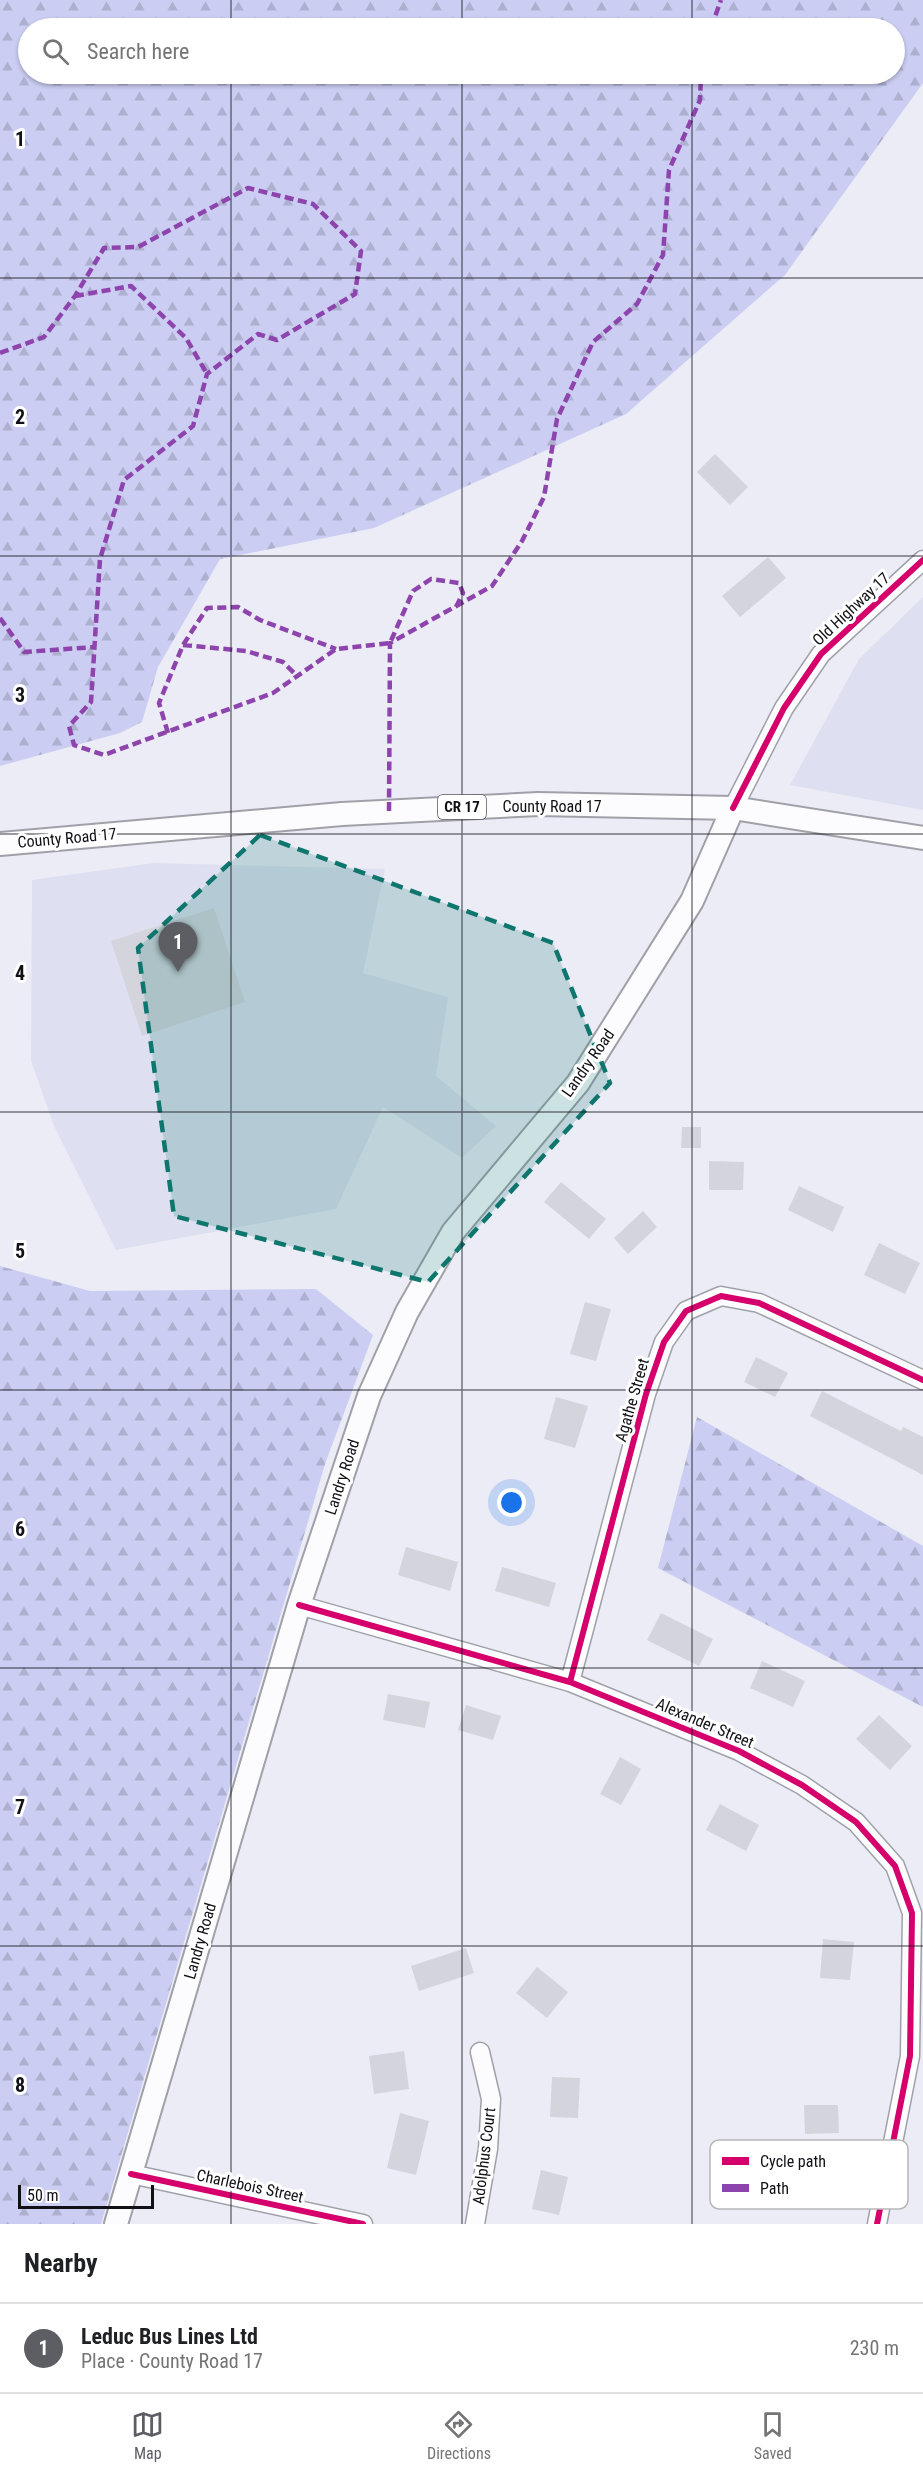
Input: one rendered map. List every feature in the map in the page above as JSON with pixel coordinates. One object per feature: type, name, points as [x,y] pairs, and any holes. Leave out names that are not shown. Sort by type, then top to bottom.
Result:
[{"type":"main road","name":"County Road 17","points":[[0,844],[417,809],[538,804],[733,808],[923,838]]},
{"type":"main road","name":"Landry Road","points":[[116,2224],[299,1605],[369,1396],[407,1312],[453,1232],[578,1083],[692,901],[733,808]]},
{"type":"street","name":"Old Highway 17","points":[[733,808],[784,708],[821,654],[923,560]]},
{"type":"street","name":"Agathe Street","points":[[570,1682],[646,1394],[664,1342],[686,1311],[721,1296],[759,1304],[923,1380]]},
{"type":"street","name":"Alexander Street","points":[[299,1605],[570,1682],[739,1751],[802,1785],[856,1822],[895,1866],[912,1912],[910,2055],[893,2140]]},
{"type":"street","name":"Adolphus Court","points":[[476,2224],[488,2148],[491,2099],[480,2052]]},
{"type":"street","name":"Charlebois Street","points":[[131,2174],[363,2224]]},
{"type":"street","name":"Alexander Street","points":[[877,2224],[880,2209]]},
{"type":"highlighted area","points":[[260,835],[553,943],[610,1083],[428,1282],[174,1216],[138,948]]},
{"type":"shaded area","points":[[923,597],[923,810],[790,785],[859,659]]},
{"type":"shaded area","points":[[153,863],[385,869],[363,973],[448,997],[436,1076],[496,1126],[462,1158],[383,1107],[336,1209],[116,1250],[54,1126],[31,1061],[32,880]]},
{"type":"green space","points":[[0,0],[923,0],[923,83],[785,275],[626,414],[374,528],[220,559],[158,667],[142,722],[120,733],[0,766]]},
{"type":"green space","points":[[0,1266],[90,1291],[316,1289],[373,1335],[325,1464],[101,2224],[0,2224]]},
{"type":"green space","points":[[697,1417],[923,1546],[923,1707],[658,1568]]},
{"type":"building","points":[[715,454],[748,487],[730,505],[697,472]]},
{"type":"building","points":[[768,557],[786,578],[740,617],[722,596]]},
{"type":"building","points":[[214,908],[245,1002],[142,1036],[111,941]]},
{"type":"building","points":[[682,1127],[701,1127],[701,1148],[681,1148]]},
{"type":"building","points":[[709,1161],[744,1162],[743,1190],[709,1190]]},
{"type":"building","points":[[561,1182],[606,1219],[589,1239],[544,1202]]},
{"type":"building","points":[[799,1186],[844,1207],[833,1232],[788,1210]]},
{"type":"building","points":[[643,1211],[657,1227],[628,1254],[614,1238]]},
{"type":"building","points":[[879,1243],[920,1263],[905,1294],[864,1275]]},
{"type":"building","points":[[585,1302],[611,1309],[596,1361],[570,1354]]},
{"type":"building","points":[[756,1357],[788,1373],[775,1397],[744,1382]]},
{"type":"building","points":[[822,1391],[901,1431],[903,1427],[923,1437],[923,1475],[810,1416]]},
{"type":"building","points":[[556,1397],[588,1406],[575,1448],[544,1439]]},
{"type":"building","points":[[406,1547],[458,1562],[450,1591],[398,1575]]},
{"type":"building","points":[[502,1567],[556,1583],[549,1607],[495,1591]]},
{"type":"building","points":[[661,1613],[713,1639],[699,1666],[647,1640]]},
{"type":"building","points":[[762,1661],[805,1681],[793,1707],[750,1688]]},
{"type":"building","points":[[388,1694],[430,1702],[425,1728],[383,1720]]},
{"type":"building","points":[[466,1705],[501,1716],[493,1740],[458,1730]]},
{"type":"building","points":[[879,1715],[912,1746],[890,1770],[856,1739]]},
{"type":"building","points":[[620,1757],[641,1769],[621,1805],[600,1794]]},
{"type":"building","points":[[720,1804],[759,1825],[746,1851],[706,1830]]},
{"type":"building","points":[[823,1939],[854,1942],[850,1980],[820,1978]]},
{"type":"building","points":[[466,1948],[474,1973],[419,1991],[411,1966]]},
{"type":"building","points":[[537,1967],[568,1992],[547,2018],[516,1993]]},
{"type":"building","points":[[404,2051],[409,2089],[374,2094],[369,2056]]},
{"type":"building","points":[[552,2077],[580,2078],[578,2118],[550,2117]]},
{"type":"building","points":[[804,2105],[838,2105],[839,2133],[805,2134]]},
{"type":"building","points":[[400,2113],[429,2121],[416,2175],[387,2168]]},
{"type":"building","points":[[541,2170],[568,2177],[559,2215],[532,2209]]},
{"type":"marked path","points":[[715,18],[721,0]]},
{"type":"marked path","points":[[389,811],[390,643],[492,586],[522,541],[544,497],[557,419],[593,342],[637,304],[663,255],[669,170],[700,100],[701,84]]},
{"type":"marked path","points":[[0,353],[44,337],[75,296],[104,248],[138,247],[248,188],[313,204],[361,251],[355,294],[277,340],[258,334],[207,374],[193,426],[124,480],[100,559],[91,702],[69,726],[74,745],[104,755],[273,693],[336,649],[390,643],[413,591],[431,579],[459,583],[463,593],[455,609]]},
{"type":"marked path","points":[[75,296],[131,286],[186,338],[207,374]]},
{"type":"marked path","points":[[168,733],[159,703],[183,645],[207,608],[238,607],[260,620],[336,649]]},
{"type":"marked path","points":[[0,618],[24,652],[95,647]]},
{"type":"marked path","points":[[183,645],[246,651],[283,662],[297,676]]},
{"type":"cycle path","points":[[733,808],[784,708],[821,654],[923,560]]},
{"type":"cycle path","points":[[570,1682],[646,1394],[664,1342],[686,1311],[721,1296],[759,1303],[923,1380]]},
{"type":"cycle path","points":[[299,1605],[570,1682],[739,1751],[802,1785],[856,1822],[895,1866],[912,1913],[910,2056],[894,2140]]},
{"type":"cycle path","points":[[131,2174],[363,2224]]},
{"type":"cycle path","points":[[877,2224],[880,2209]]},
{"type":"place","name":"Leduc Bus Lines Ltd","points":[[178,972]]}]
